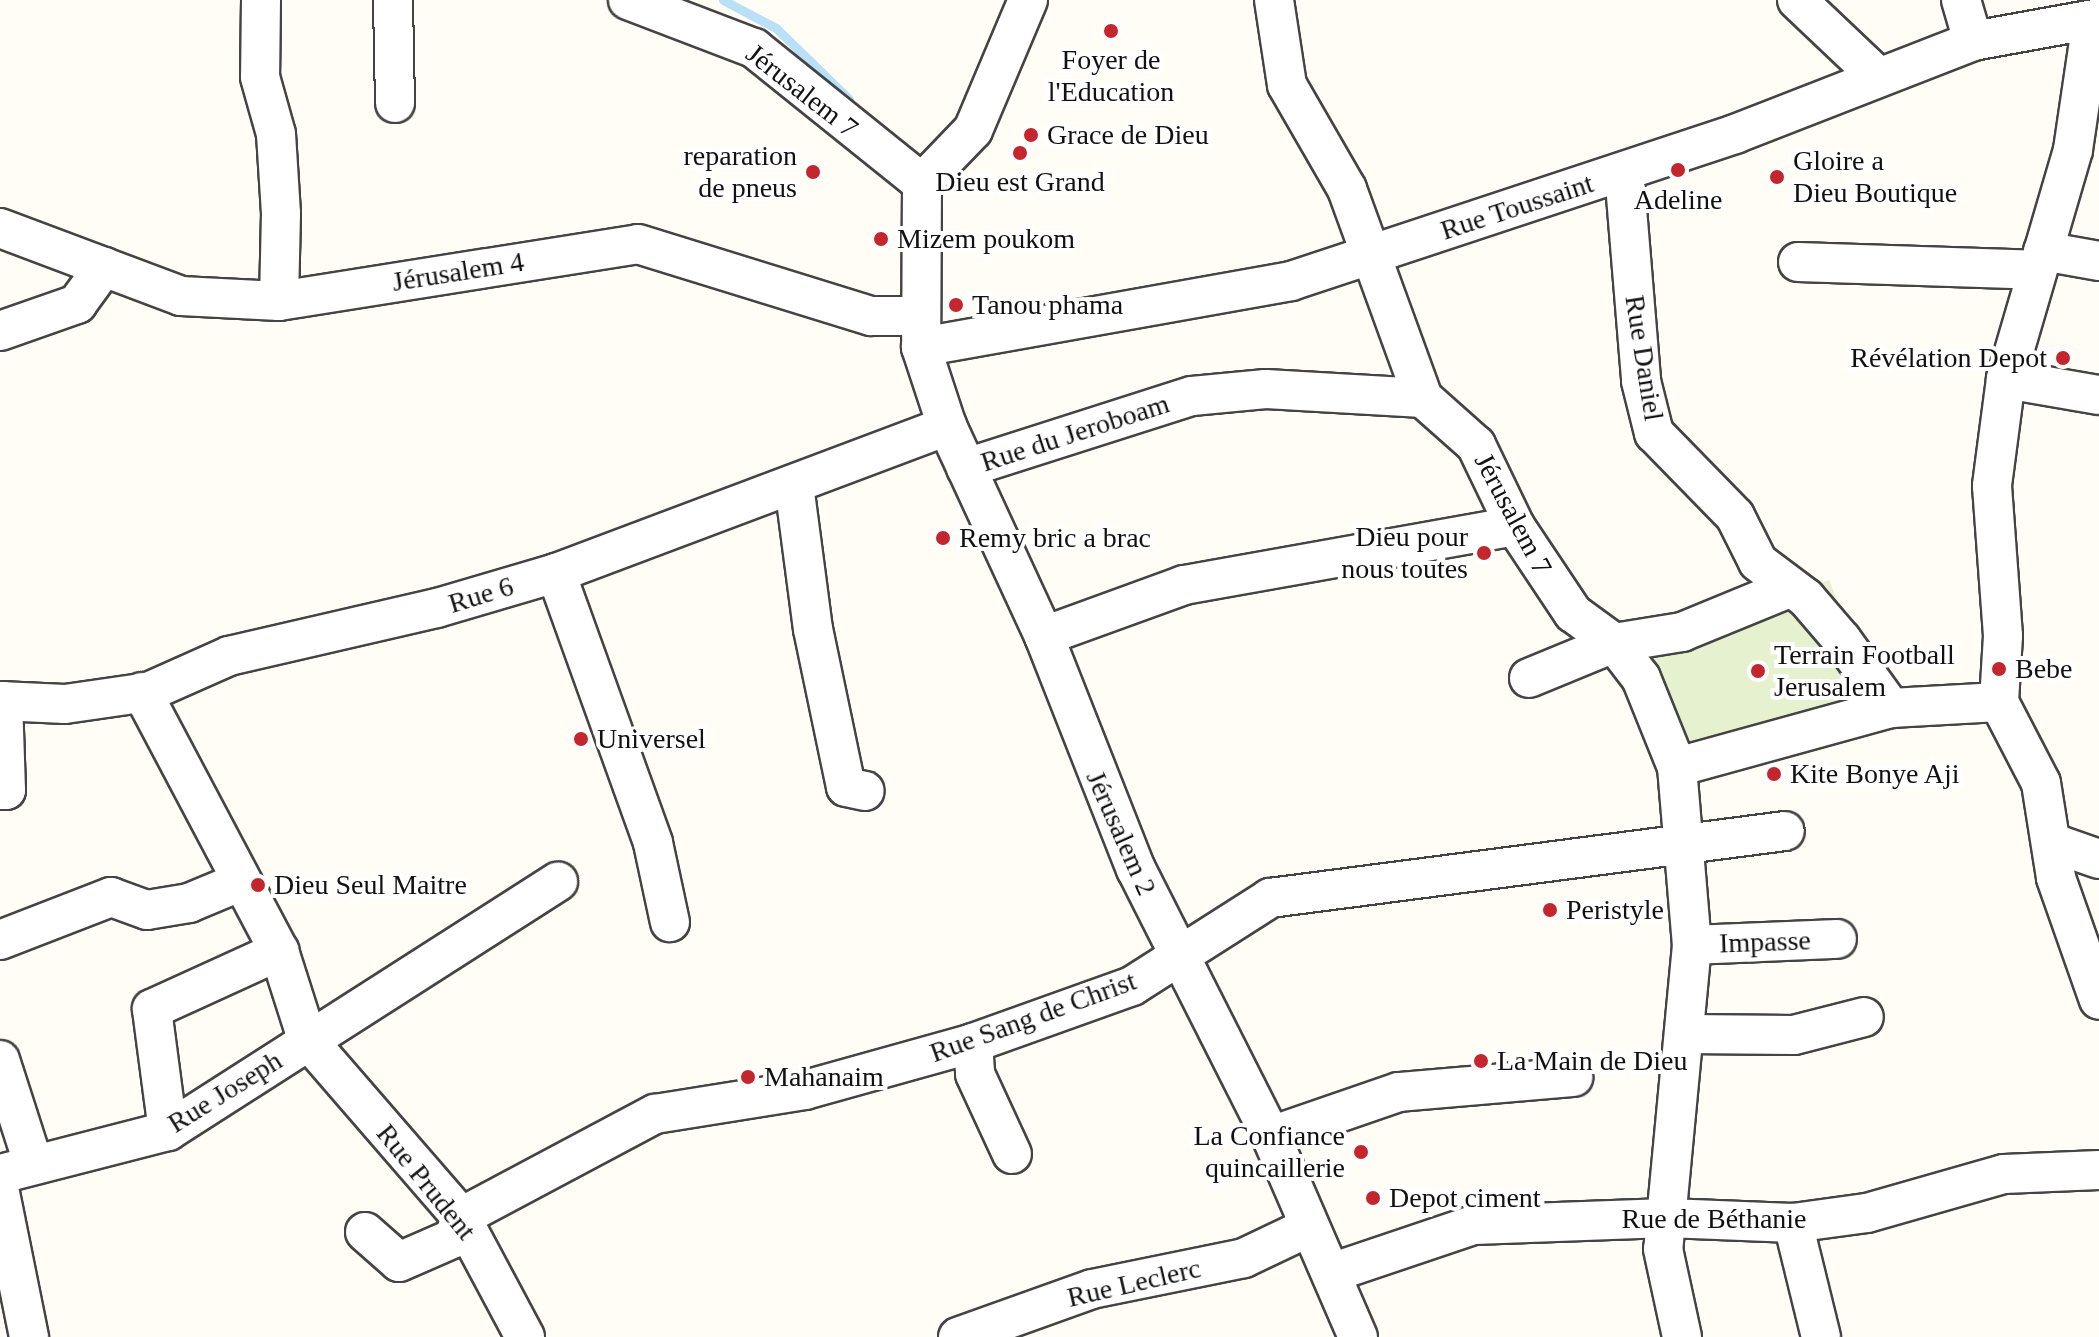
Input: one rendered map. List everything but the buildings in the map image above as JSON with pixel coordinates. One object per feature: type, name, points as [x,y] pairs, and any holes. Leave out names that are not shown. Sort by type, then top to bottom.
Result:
[{"type":"street","points":[[261,0],[260,77],[276,134],[281,213],[279,301]]},
{"type":"street","points":[[393,0],[395,103]]},
{"type":"street","name":"Jérusalem 7","points":[[628,0],[754,48],[922,183]]},
{"type":"street","points":[[919,331],[922,183],[973,130],[1028,0]]},
{"type":"street","points":[[1274,0],[1287,85],[1347,189],[1376,255],[1423,398]]},
{"type":"street","points":[[1797,0],[1875,74]]},
{"type":"street","points":[[1961,0],[1973,41]]},
{"type":"street","points":[[2096,20],[2073,150],[2006,379],[1992,486],[2003,636],[1999,702],[2041,783],[2053,843],[2056,878],[2099,1000]]},
{"type":"street","name":"Rue Toussaint","points":[[919,331],[1248,291],[1376,255],[1624,172],[1875,74],[1973,41],[2096,20]]},
{"type":"street","name":"Rue Daniel","points":[[1624,172],[1641,381],[1654,433],[1735,516],[1758,562],[1787,589],[1806,598],[1891,708]]},
{"type":"street","name":"Jérusalem 4","points":[[0,228],[181,296],[279,301],[638,244],[919,331]]},
{"type":"street","points":[[1798,262],[2099,261]]},
{"type":"street","points":[[0,331],[77,304],[104,267]]},
{"type":"street","name":"Jérusalem 2","points":[[919,331],[947,426],[1044,636],[1079,737],[1178,958],[1271,1136],[1358,1337]]},
{"type":"street","points":[[2006,379],[2099,395]]},
{"type":"street","name":"Rue du Jeroboam","points":[[966,468],[1192,396],[1266,389],[1423,398]]},
{"type":"street","name":"Jérusalem 7","points":[[1423,398],[1476,445],[1515,526],[1573,613],[1614,643],[1641,678],[1677,767],[1688,847],[1692,945],[1686,1034],[1663,1249],[1682,1337]]},
{"type":"street","name":"Rue 6","points":[[1,701],[65,704],[142,692],[229,656],[556,573],[704,512],[794,485],[947,426]]},
{"type":"street","points":[[794,485],[813,629],[846,787],[865,791]]},
{"type":"street","points":[[1044,636],[1184,585],[1515,526]]},
{"type":"street","points":[[556,573],[653,843],[670,922]]},
{"type":"street","points":[[1529,678],[1614,643],[1682,632],[1787,589]]},
{"type":"street","points":[[142,692],[199,794],[237,883],[279,951],[307,1039]]},
{"type":"street","points":[[0,790],[1,701]]},
{"type":"street","points":[[1677,767],[1891,708],[1999,702]]},
{"type":"street","name":"Rue Sang de Christ","points":[[365,1232],[399,1262],[454,1238],[461,1217],[655,1114],[805,1090],[973,1043],[1132,986],[1270,898],[1688,847],[1785,831]]},
{"type":"street","points":[[2053,843],[2099,859]]},
{"type":"street","name":"Rue Joseph","points":[[16,1169],[168,1131],[307,1039],[558,882]]},
{"type":"street","points":[[0,940],[111,897],[147,910],[189,903],[237,883]]},
{"type":"street","name":"Impasse","points":[[1692,945],[1837,939]]},
{"type":"street","points":[[168,1131],[152,1009],[279,951]]},
{"type":"street","points":[[1686,1034],[1794,1035],[1864,1017]]},
{"type":"street","name":"Rue Prudent","points":[[307,1039],[461,1217],[525,1337]]},
{"type":"street","points":[[973,1043],[975,1074],[1012,1154]]},
{"type":"street","points":[[0,1060],[16,1169]]},
{"type":"street","points":[[1271,1136],[1399,1092],[1573,1077]]},
{"type":"street","name":"Rue de Béthanie","points":[[1331,1273],[1474,1225],[1667,1218],[1793,1223],[1867,1213],[1990,1177],[2099,1170]]},
{"type":"street","points":[[0,1193],[29,1337]]},
{"type":"street","points":[[1793,1223],[1821,1337]]},
{"type":"street","name":"Rue Leclerc","points":[[958,1337],[1092,1289],[1244,1258],[1309,1227]]},
{"type":"green space","name":"Terrain Football Jerusalem","points":[[1829,580],[1873,688],[1688,763],[1644,655]]},
{"type":"waterway","points":[[723,0],[776,28],[849,99]]},
{"type":"place","name":"Foyer de l'Education","points":[[1111,31]]},
{"type":"place","name":"Grace de Dieu","points":[[1031,135]]},
{"type":"place","name":"Dieu est Grand","points":[[1020,153]]},
{"type":"place","name":"Adeline","points":[[1678,170]]},
{"type":"place","name":"reparation de pneus","points":[[813,172]]},
{"type":"place","name":"Gloire a Dieu Boutique","points":[[1777,177]]},
{"type":"place","name":"Mizem poukom","points":[[881,239]]},
{"type":"place","name":"Tanou phama","points":[[956,305]]},
{"type":"place","name":"Révélation Depot","points":[[2063,358]]},
{"type":"place","name":"Remy bric a brac","points":[[943,538]]},
{"type":"place","name":"Dieu pour nous toutes","points":[[1484,553]]},
{"type":"place","name":"Bebe","points":[[1999,669]]},
{"type":"place","name":"Terrain Football Jerusalem","points":[[1758,671]]},
{"type":"place","name":"Universel","points":[[581,739]]},
{"type":"place","name":"Kite Bonye Aji","points":[[1774,774]]},
{"type":"place","name":"Dieu Seul Maitre","points":[[258,885]]},
{"type":"place","name":"Peristyle","points":[[1550,910]]},
{"type":"place","name":"La Main de Dieu","points":[[1481,1061]]},
{"type":"place","name":"Mahanaim","points":[[748,1077]]},
{"type":"place","name":"La Confiance quincaillerie","points":[[1361,1152]]},
{"type":"place","name":"Depot ciment","points":[[1373,1198]]}]
